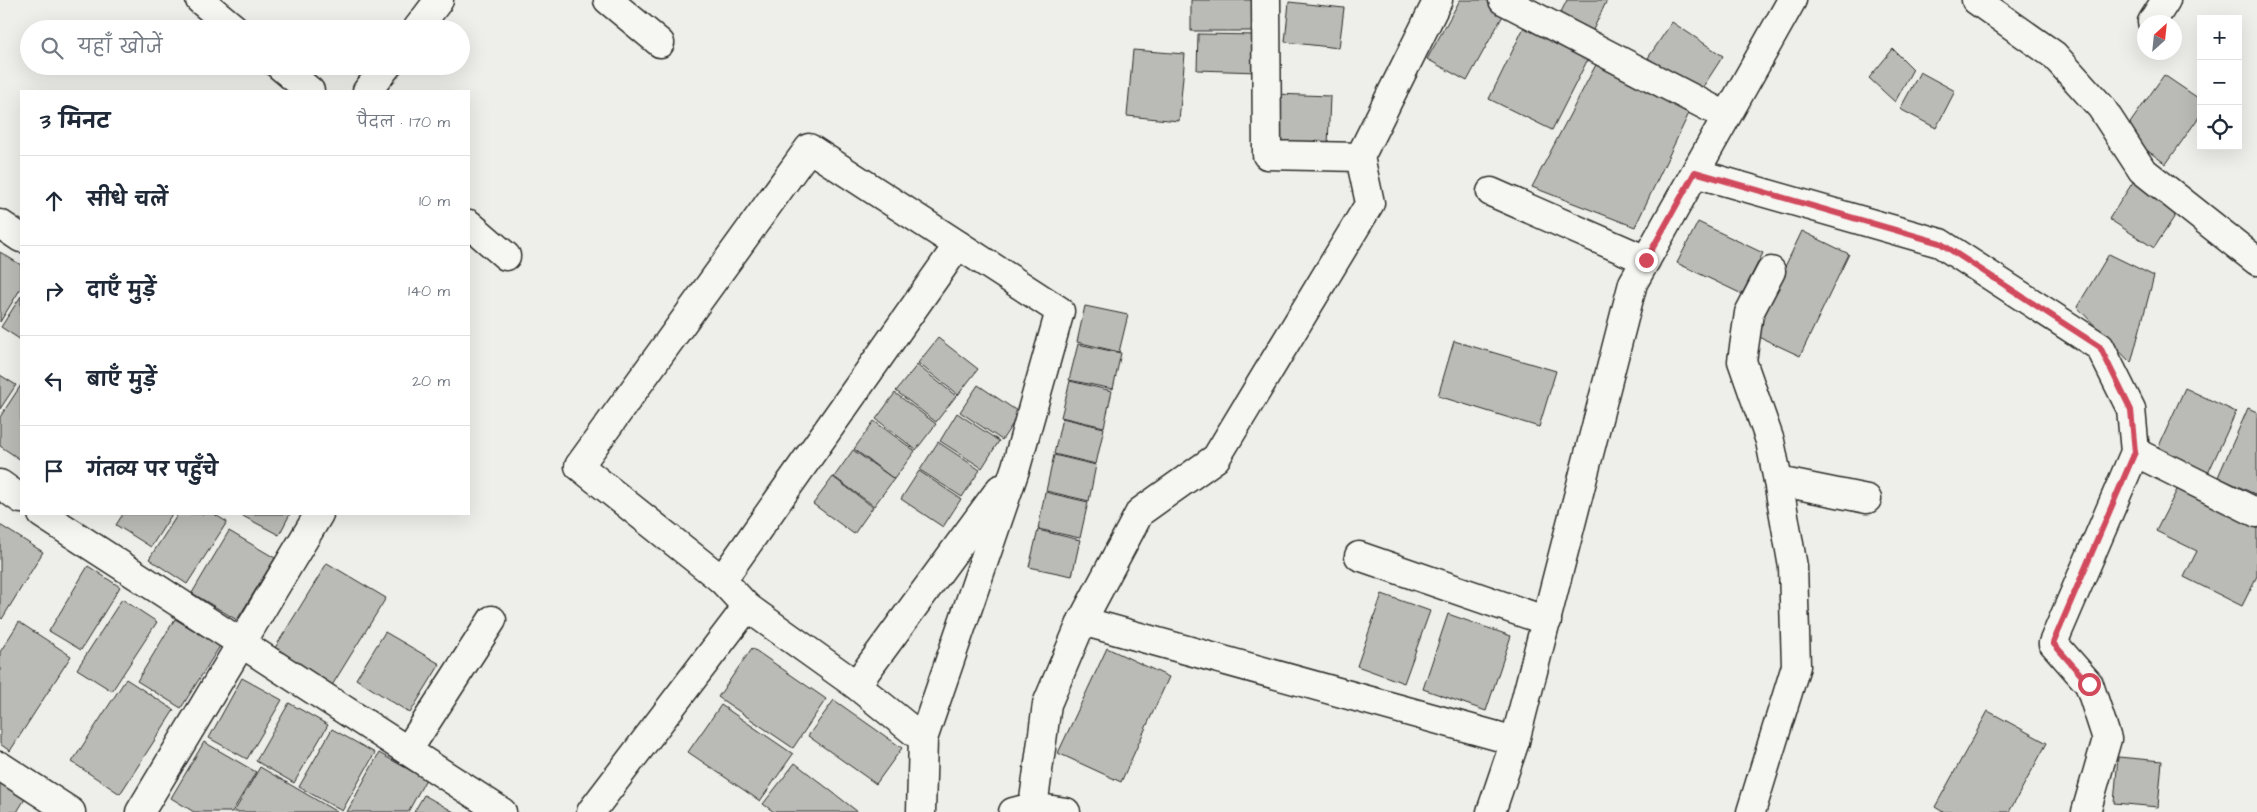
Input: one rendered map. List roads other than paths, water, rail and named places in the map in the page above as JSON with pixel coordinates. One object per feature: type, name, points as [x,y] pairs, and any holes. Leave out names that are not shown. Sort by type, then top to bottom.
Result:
[{"type":"street","points":[[200,0],[224,20]]},
{"type":"street","points":[[424,20],[439,0]]},
{"type":"street","points":[[608,0],[660,43]]},
{"type":"street","points":[[1266,0],[1268,155],[1360,157]]},
{"type":"street","points":[[1066,812],[1023,809],[1047,704],[1082,621],[1140,512],[1216,458],[1370,202],[1360,157],[1438,0]]},
{"type":"street","points":[[1503,0],[1726,116]]},
{"type":"street","points":[[1491,812],[1515,741],[1633,283],[1792,0]]},
{"type":"street","points":[[1976,0],[2054,55],[2101,107],[2142,170],[2257,261]]},
{"type":"street","points":[[2156,15],[2166,0]]},
{"type":"street","points":[[291,75],[309,90]]},
{"type":"street","points":[[368,90],[380,75]]},
{"type":"street","points":[[920,812],[923,739],[1016,467],[1060,312],[810,148],[580,466],[722,580],[747,607],[856,685],[923,739]]},
{"type":"street","points":[[1695,172],[1940,243],[2100,347],[2131,410],[2135,452],[2053,643],[2089,684],[2107,739],[2086,812]]},
{"type":"street","points":[[1491,192],[1646,260]]},
{"type":"street","points":[[0,224],[20,237]]},
{"type":"street","points":[[470,225],[506,256]]},
{"type":"street","points":[[722,580],[958,245]]},
{"type":"street","points":[[1751,812],[1796,666],[1793,567],[1778,481],[1770,441],[1742,361],[1749,313],[1771,271]]},
{"type":"street","points":[[2135,452],[2257,513]]},
{"type":"street","points":[[856,685],[1016,467]]},
{"type":"street","points":[[1778,481],[1867,499]]},
{"type":"street","points":[[0,484],[20,498]]},
{"type":"street","points":[[46,515],[502,812]]},
{"type":"street","points":[[140,812],[318,515]]},
{"type":"street","points":[[1359,556],[1547,621]]},
{"type":"street","points":[[591,812],[747,607]]},
{"type":"street","points":[[408,750],[492,620]]},
{"type":"street","points":[[1082,621],[1515,741]]},
{"type":"street","points":[[0,766],[71,812]]}]
